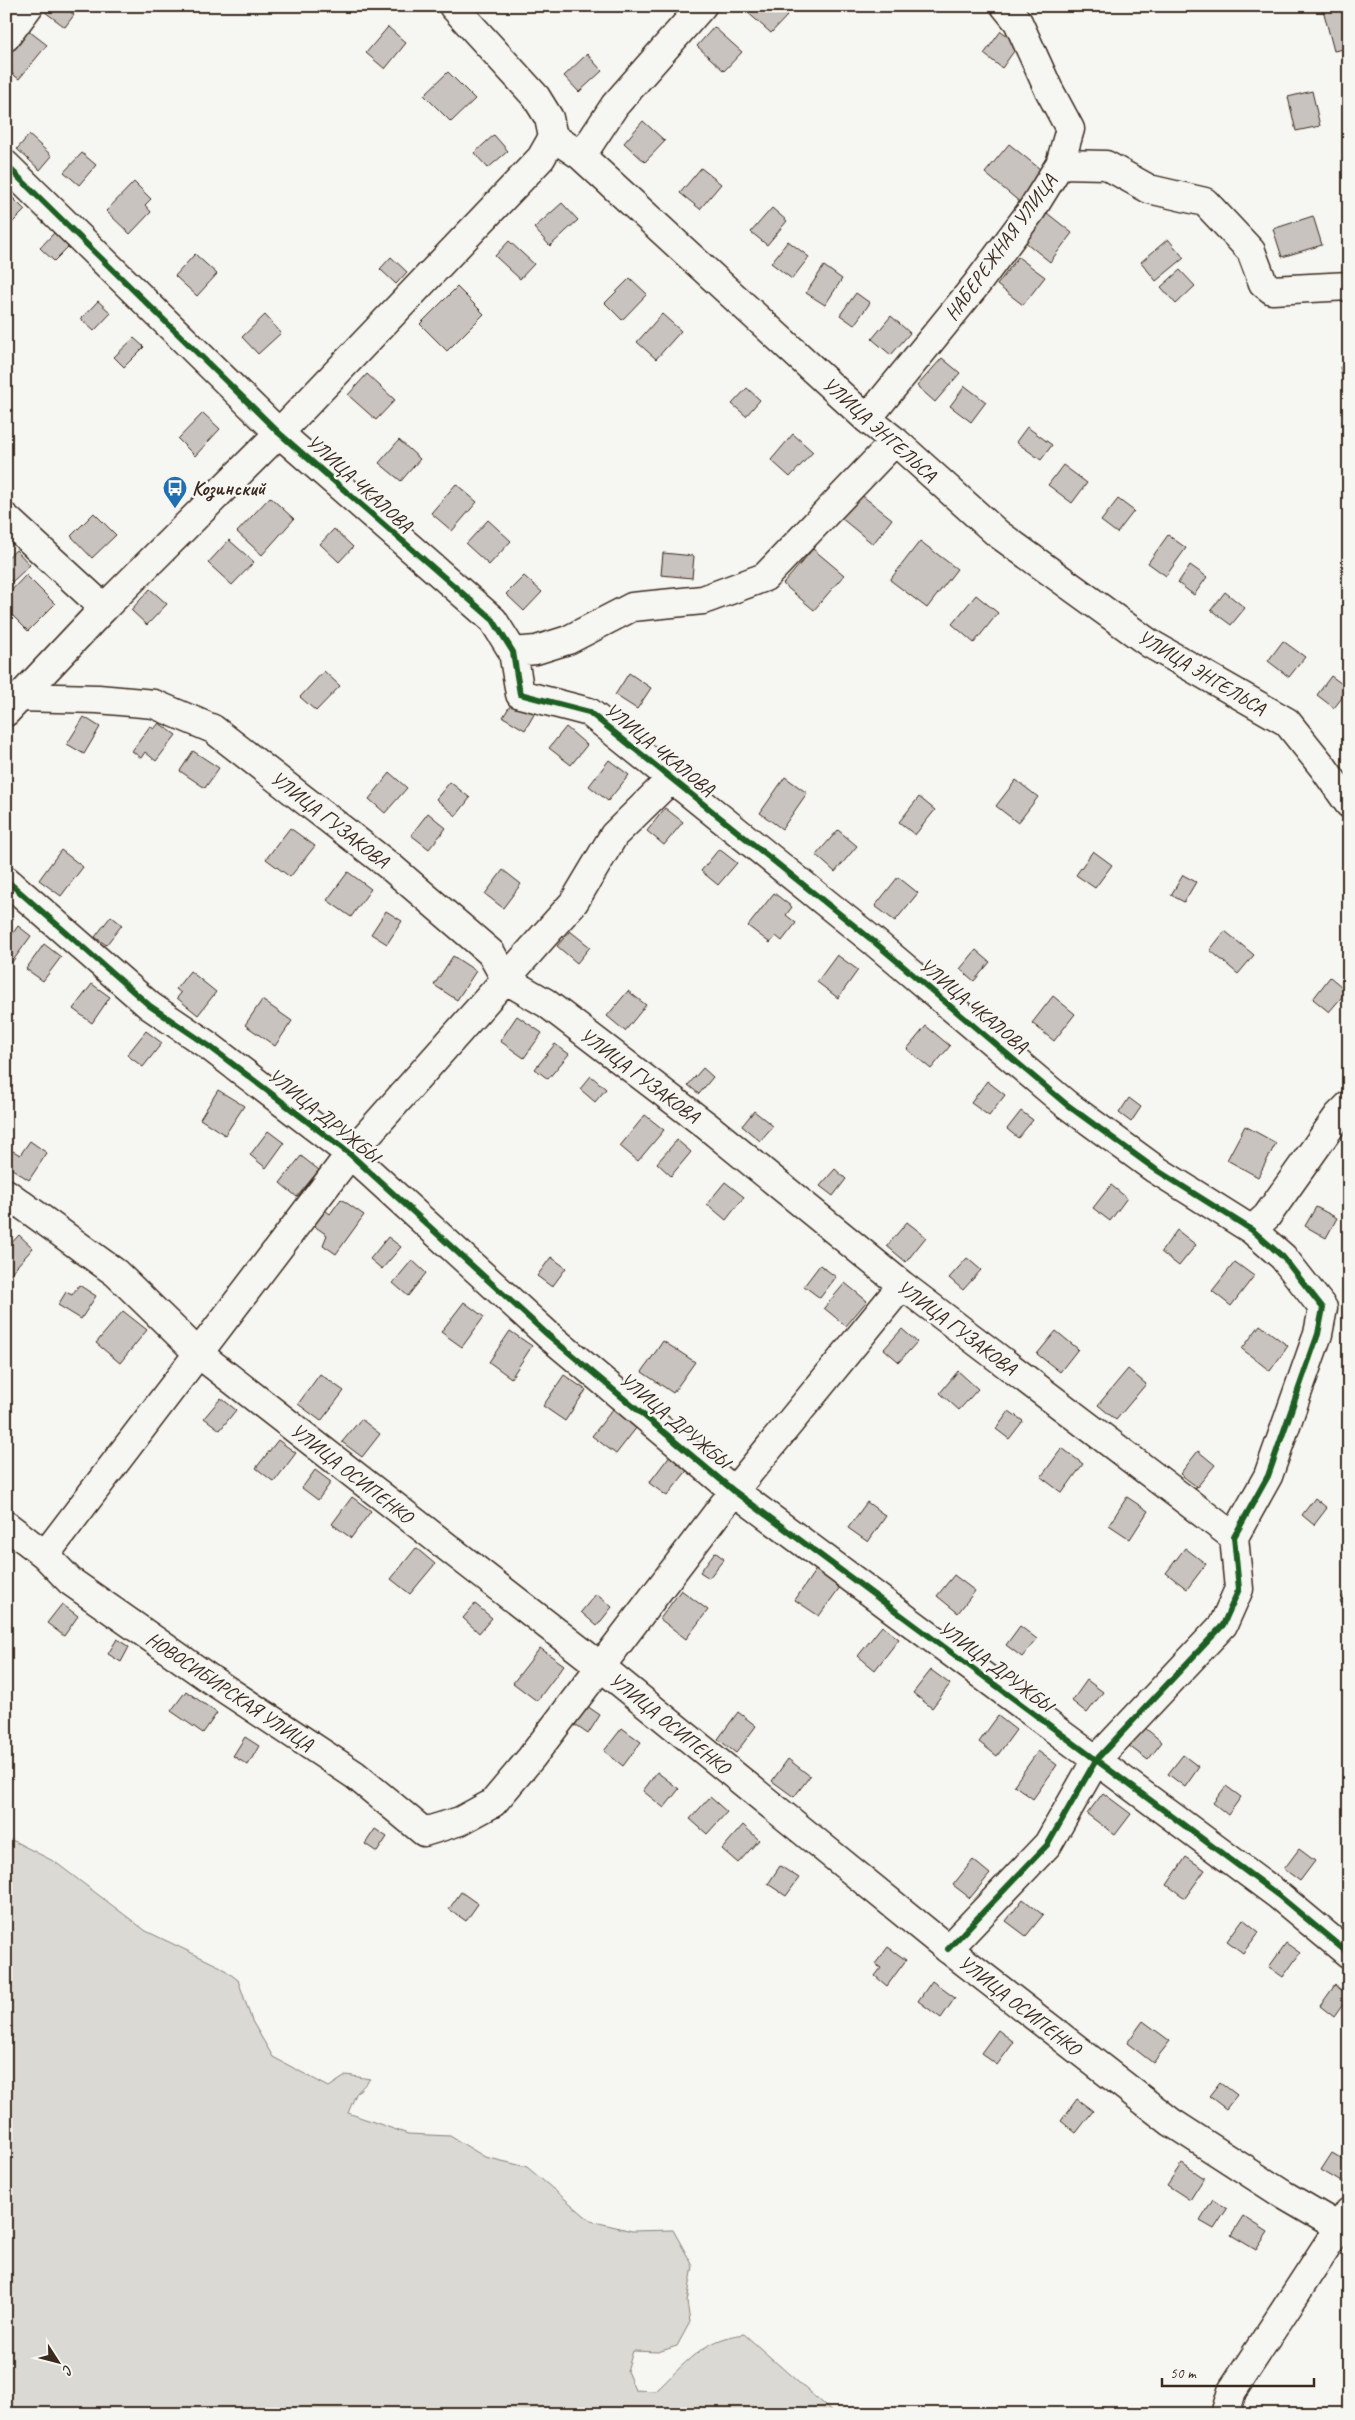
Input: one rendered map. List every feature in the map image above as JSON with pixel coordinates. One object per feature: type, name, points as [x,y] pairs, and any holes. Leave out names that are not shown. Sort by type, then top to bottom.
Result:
[{"type":"street","points":[[6,37],[29,6]]},
{"type":"street","points":[[12,705],[104,608],[279,433],[541,158],[553,137],[549,118],[536,97],[452,6]]},
{"type":"street","points":[[580,155],[616,105],[702,6]]},
{"type":"street","name":"НАБЕРЕЖНАЯ УЛИЦА","points":[[866,419],[976,285],[1031,211],[1060,164],[1070,129],[1048,88],[1018,22],[1005,6]]},
{"type":"street","name":"УЛИЦА ЭНГЕЛЬСА","points":[[553,137],[580,155],[866,419],[895,441],[997,533],[1150,643],[1287,722],[1323,767],[1349,804]]},
{"type":"street","points":[[1060,164],[1106,165],[1149,188],[1205,202],[1251,251],[1263,283],[1272,290],[1349,286]]},
{"type":"street","name":"УЛИЦА ЧКАЛОВА","points":[[6,165],[279,433],[493,620],[513,652],[520,694],[589,712],[872,940],[1066,1104],[1155,1169],[1252,1230],[1283,1258],[1323,1308],[1318,1334],[1268,1476],[1234,1538]]},
{"type":"street","points":[[513,652],[536,650],[568,640],[632,607],[703,600],[765,577],[895,441]]},
{"type":"street","points":[[6,518],[104,608]]},
{"type":"street","name":"УЛИЦА ГУЗАКОВА","points":[[12,705],[98,699],[154,704],[213,729],[392,868],[491,953],[506,980],[546,1003],[684,1108],[902,1285],[1234,1538]]},
{"type":"street","points":[[45,1555],[350,1154],[574,902],[614,834],[671,779]]},
{"type":"street","name":"УЛИЦА ДРУЖБЫ","points":[[6,880],[150,1006],[209,1046],[350,1154],[548,1335],[734,1491],[1278,1895],[1349,1954]]},
{"type":"street","points":[[1252,1230],[1267,1216],[1338,1116],[1349,1106]]},
{"type":"street","name":"УЛИЦА ОСИПЕНКО","points":[[6,1192],[116,1273],[199,1354],[600,1666],[948,1949],[1171,2122],[1346,2224]]},
{"type":"street","points":[[600,1666],[734,1491],[902,1285]]},
{"type":"street","name":"НОВОСИБИРСКАЯ УЛИЦА","points":[[6,1525],[45,1555],[70,1581],[213,1681],[355,1775],[424,1832],[460,1821],[493,1803],[531,1758],[600,1666]]},
{"type":"street","points":[[948,1949],[1048,1844],[1096,1760],[1223,1625],[1239,1589],[1234,1538]]},
{"type":"street","points":[[1225,2414],[1232,2391],[1346,2224]]},
{"type":"shaded area","points":[[6,1837],[55,1862],[146,1931],[221,1967],[238,1980],[252,2021],[273,2057],[329,2087],[347,2075],[370,2079],[356,2094],[348,2113],[408,2134],[450,2136],[485,2157],[527,2167],[591,2221],[632,2231],[673,2230],[693,2266],[687,2302],[690,2322],[677,2346],[658,2352],[633,2351],[627,2371],[635,2390],[656,2391],[686,2362],[705,2347],[729,2337],[744,2334],[834,2414],[6,2414]]},
{"type":"building","points":[[50,6],[63,6],[74,15],[65,27],[45,12]]},
{"type":"building","points":[[750,6],[776,6],[787,16],[771,33],[746,11]]},
{"type":"building","points":[[1322,6],[1349,6],[1349,48],[1334,51]]},
{"type":"building","points":[[388,27],[406,43],[385,69],[366,53]]},
{"type":"building","points":[[714,27],[742,52],[724,71],[697,46]]},
{"type":"building","points":[[25,28],[47,45],[19,79],[6,69],[6,51]]},
{"type":"building","points":[[1001,31],[1019,44],[1002,68],[984,54]]},
{"type":"building","points":[[587,54],[602,71],[579,92],[564,76]]},
{"type":"building","points":[[448,72],[475,99],[451,122],[424,95]]},
{"type":"building","points":[[1312,91],[1320,126],[1296,131],[1288,97]]},
{"type":"building","points":[[643,121],[665,141],[645,162],[624,143]]},
{"type":"building","points":[[29,135],[52,156],[40,170],[17,149]]},
{"type":"building","points":[[494,135],[508,151],[488,168],[474,153]]},
{"type":"building","points":[[1009,144],[1045,173],[1021,203],[985,173]]},
{"type":"building","points":[[82,153],[96,165],[79,185],[64,172]]},
{"type":"building","points":[[701,168],[721,184],[700,209],[680,193]]},
{"type":"building","points":[[134,182],[151,199],[145,205],[151,212],[130,234],[106,211]]},
{"type":"building","points":[[6,191],[25,210],[6,229]]},
{"type":"building","points":[[562,203],[578,220],[550,246],[534,228]]},
{"type":"building","points":[[772,208],[787,221],[767,245],[751,232]]},
{"type":"building","points":[[1047,213],[1072,233],[1050,262],[1024,241]]},
{"type":"building","points":[[1313,216],[1322,245],[1282,257],[1273,229]]},
{"type":"building","points":[[54,233],[68,247],[54,261],[40,248]]},
{"type":"building","points":[[1168,239],[1184,258],[1156,281],[1141,262]]},
{"type":"building","points":[[509,241],[534,264],[520,279],[495,256]]},
{"type":"building","points":[[788,241],[809,257],[792,279],[771,263]]},
{"type":"building","points":[[195,254],[217,274],[197,296],[175,276]]},
{"type":"building","points":[[391,257],[407,272],[396,284],[380,269]]},
{"type":"building","points":[[1018,257],[1045,277],[1023,305],[997,285]]},
{"type":"building","points":[[824,266],[842,279],[825,305],[806,293]]},
{"type":"building","points":[[1180,270],[1195,286],[1176,304],[1161,287]]},
{"type":"building","points":[[630,278],[647,294],[622,320],[605,303]]},
{"type":"building","points":[[457,287],[484,314],[447,351],[420,324]]},
{"type":"building","points":[[856,293],[870,303],[854,325],[840,315]]},
{"type":"building","points":[[98,301],[111,313],[94,331],[81,319]]},
{"type":"building","points":[[662,314],[681,331],[656,359],[637,342]]},
{"type":"building","points":[[265,315],[281,333],[258,354],[242,337]]},
{"type":"building","points":[[891,316],[910,333],[891,355],[872,339]]},
{"type":"building","points":[[134,338],[144,347],[124,367],[114,357]]},
{"type":"building","points":[[942,358],[960,373],[935,402],[917,386]]},
{"type":"building","points":[[1349,365],[1349,395],[1346,396],[1340,367]]},
{"type":"building","points":[[367,374],[395,400],[376,420],[348,395]]},
{"type":"building","points":[[965,386],[986,402],[971,422],[950,406]]},
{"type":"building","points":[[747,388],[760,400],[746,416],[732,404]]},
{"type":"building","points":[[203,413],[220,429],[195,456],[178,439]]},
{"type":"building","points":[[1027,427],[1052,445],[1041,460],[1016,442]]},
{"type":"building","points":[[793,434],[813,452],[790,477],[771,460]]},
{"type":"building","points":[[399,440],[420,459],[401,481],[379,463]]},
{"type":"building","points":[[1063,465],[1087,483],[1072,503],[1048,485]]},
{"type":"building","points":[[456,484],[477,502],[452,531],[431,513]]},
{"type":"building","points":[[860,494],[892,519],[873,544],[841,518]]},
{"type":"building","points":[[270,497],[294,519],[262,555],[237,532]]},
{"type":"building","points":[[1118,499],[1134,511],[1117,533],[1101,521]]},
{"type":"building","points":[[94,513],[116,535],[92,558],[71,536]]},
{"type":"building","points":[[488,520],[511,541],[489,565],[466,544]]},
{"type":"building","points":[[334,529],[353,547],[339,562],[320,544]]},
{"type":"building","points":[[1168,535],[1186,548],[1166,576],[1148,563]]},
{"type":"building","points":[[229,540],[254,562],[232,585],[208,563]]},
{"type":"building","points":[[920,541],[957,569],[927,608],[890,580]]},
{"type":"building","points":[[813,549],[844,575],[814,610],[783,584]]},
{"type":"building","points":[[16,550],[30,565],[12,582],[6,576],[6,559]]},
{"type":"building","points":[[663,553],[694,556],[692,578],[661,575]]},
{"type":"building","points":[[1190,565],[1207,577],[1194,595],[1178,583]]},
{"type":"building","points":[[26,575],[55,604],[28,631],[6,609],[6,596]]},
{"type":"building","points":[[524,576],[542,592],[524,611],[506,594]]},
{"type":"building","points":[[150,589],[167,604],[147,625],[131,610]]},
{"type":"building","points":[[1225,592],[1245,608],[1231,625],[1211,610]]},
{"type":"building","points":[[976,595],[998,613],[974,643],[952,624]]},
{"type":"building","points":[[1283,641],[1305,657],[1289,677],[1268,661]]},
{"type":"building","points":[[324,671],[340,686],[316,711],[300,697]]},
{"type":"building","points":[[629,673],[651,688],[637,709],[615,695]]},
{"type":"building","points":[[1331,676],[1349,689],[1334,708],[1317,695]]},
{"type":"building","points":[[515,698],[536,711],[525,730],[503,717]]},
{"type":"building","points":[[84,717],[100,727],[84,754],[67,744]]},
{"type":"building","points":[[159,723],[176,735],[156,761],[145,752],[141,758],[132,751],[150,726],[154,729]]},
{"type":"building","points":[[566,727],[587,745],[571,765],[549,748]]},
{"type":"building","points":[[193,751],[219,768],[205,788],[180,771]]},
{"type":"building","points":[[609,760],[629,775],[608,801],[589,786]]},
{"type":"building","points":[[390,773],[407,788],[385,813],[369,799]]},
{"type":"building","points":[[785,777],[807,793],[782,829],[760,813]]},
{"type":"building","points":[[1016,780],[1038,797],[1018,823],[996,806]]},
{"type":"building","points":[[450,782],[470,798],[456,816],[436,799]]},
{"type":"building","points":[[919,797],[935,810],[915,835],[899,822]]},
{"type":"building","points":[[665,808],[683,822],[664,845],[647,831]]},
{"type":"building","points":[[428,813],[446,828],[429,849],[411,835]]},
{"type":"building","points":[[6,824],[11,828],[6,834]]},
{"type":"building","points":[[290,828],[315,846],[290,877],[266,859]]},
{"type":"building","points":[[838,830],[857,846],[835,872],[816,855]]},
{"type":"building","points":[[719,849],[737,863],[718,885],[701,871]]},
{"type":"building","points":[[61,850],[83,867],[61,896],[39,880]]},
{"type":"building","points":[[1093,851],[1112,865],[1095,888],[1076,875]]},
{"type":"building","points":[[503,870],[521,884],[503,908],[485,894]]},
{"type":"building","points":[[348,872],[371,889],[351,917],[327,900]]},
{"type":"building","points":[[1183,875],[1196,882],[1184,902],[1171,895]]},
{"type":"building","points":[[898,877],[918,893],[895,921],[875,906]]},
{"type":"building","points":[[774,893],[792,907],[786,915],[796,923],[782,941],[776,936],[770,943],[748,926]]},
{"type":"building","points":[[386,911],[402,921],[387,944],[371,934]]},
{"type":"building","points":[[111,916],[122,925],[106,945],[95,937]]},
{"type":"building","points":[[18,926],[31,936],[12,962],[6,958],[6,943]]},
{"type":"building","points":[[570,931],[590,947],[577,963],[557,946]]},
{"type":"building","points":[[1225,931],[1254,955],[1238,974],[1210,950]]},
{"type":"building","points":[[44,944],[61,957],[43,981],[26,969]]},
{"type":"building","points":[[976,950],[990,962],[974,981],[960,969]]},
{"type":"building","points":[[837,955],[858,970],[838,998],[817,982]]},
{"type":"building","points":[[453,956],[476,971],[457,1000],[434,985]]},
{"type":"building","points":[[190,971],[216,992],[198,1015],[177,998],[181,993],[176,989]]},
{"type":"building","points":[[1330,977],[1347,991],[1329,1012],[1313,999]]},
{"type":"building","points":[[92,984],[110,997],[92,1023],[73,1009]]},
{"type":"building","points":[[628,991],[646,1005],[625,1031],[607,1016]]},
{"type":"building","points":[[1053,996],[1075,1014],[1054,1041],[1032,1023]]},
{"type":"building","points":[[262,1000],[292,1021],[275,1046],[245,1025]]},
{"type":"building","points":[[517,1016],[542,1033],[524,1058],[500,1041]]},
{"type":"building","points":[[926,1026],[950,1046],[931,1069],[907,1049]]},
{"type":"building","points":[[146,1031],[162,1043],[143,1067],[127,1055]]},
{"type":"building","points":[[555,1044],[569,1054],[548,1079],[535,1069]]},
{"type":"building","points":[[703,1068],[713,1077],[699,1094],[688,1085]]},
{"type":"building","points":[[591,1076],[606,1089],[595,1102],[580,1089]]},
{"type":"building","points":[[987,1081],[1005,1095],[989,1116],[971,1103]]},
{"type":"building","points":[[218,1090],[244,1106],[225,1135],[200,1119]]},
{"type":"building","points":[[1129,1098],[1141,1107],[1131,1122],[1119,1113]]},
{"type":"building","points":[[754,1111],[773,1126],[760,1141],[742,1126]]},
{"type":"building","points":[[1021,1111],[1033,1120],[1018,1138],[1007,1129]]},
{"type":"building","points":[[645,1115],[664,1130],[638,1161],[620,1146]]},
{"type":"building","points":[[1245,1126],[1276,1143],[1258,1177],[1227,1160]]},
{"type":"building","points":[[268,1131],[284,1143],[266,1168],[250,1155]]},
{"type":"building","points":[[677,1140],[691,1152],[671,1176],[657,1163]]},
{"type":"building","points":[[30,1141],[47,1153],[29,1180],[6,1165],[6,1161],[13,1151],[20,1155]]},
{"type":"building","points":[[301,1156],[319,1170],[297,1197],[280,1183]]},
{"type":"building","points":[[835,1169],[846,1179],[833,1196],[820,1186]]},
{"type":"building","points":[[725,1182],[744,1197],[726,1220],[707,1204]]},
{"type":"building","points":[[1111,1185],[1127,1198],[1110,1221],[1093,1208]]},
{"type":"building","points":[[341,1199],[364,1215],[336,1254],[323,1245],[327,1235],[310,1223],[321,1207],[330,1214]]},
{"type":"building","points":[[1316,1207],[1337,1218],[1326,1238],[1305,1226]]},
{"type":"building","points":[[907,1222],[926,1237],[906,1262],[887,1246]]},
{"type":"building","points":[[1177,1230],[1196,1245],[1179,1266],[1161,1252]]},
{"type":"building","points":[[19,1235],[33,1248],[8,1276],[6,1274],[6,1249]]},
{"type":"building","points":[[388,1237],[401,1247],[382,1269],[370,1259]]},
{"type":"building","points":[[551,1257],[566,1268],[552,1287],[537,1276]]},
{"type":"building","points":[[967,1258],[981,1270],[963,1290],[949,1278]]},
{"type":"building","points":[[412,1260],[426,1273],[408,1296],[393,1283]]},
{"type":"building","points":[[1235,1262],[1254,1276],[1231,1306],[1212,1291]]},
{"type":"building","points":[[820,1265],[836,1277],[820,1298],[804,1286]]},
{"type":"building","points":[[845,1283],[867,1301],[846,1326],[824,1308]]},
{"type":"building","points":[[79,1285],[96,1296],[81,1319],[58,1305],[66,1292],[72,1295]]},
{"type":"building","points":[[464,1302],[484,1317],[462,1347],[441,1332]]},
{"type":"building","points":[[123,1311],[147,1330],[120,1363],[96,1343]]},
{"type":"building","points":[[1260,1325],[1288,1346],[1270,1371],[1242,1349]]},
{"type":"building","points":[[902,1329],[917,1342],[899,1362],[884,1349]]},
{"type":"building","points":[[510,1331],[532,1346],[511,1378],[489,1362]]},
{"type":"building","points":[[1056,1331],[1078,1349],[1060,1372],[1037,1354]]},
{"type":"building","points":[[663,1341],[695,1362],[673,1393],[642,1372]]},
{"type":"building","points":[[1128,1369],[1146,1384],[1116,1420],[1098,1405]]},
{"type":"building","points":[[958,1371],[978,1389],[959,1410],[940,1393]]},
{"type":"building","points":[[320,1374],[344,1391],[321,1421],[298,1404]]},
{"type":"building","points":[[564,1375],[586,1390],[565,1421],[543,1406]]},
{"type":"building","points":[[221,1398],[236,1410],[220,1430],[204,1418]]},
{"type":"building","points":[[613,1409],[637,1427],[616,1454],[592,1436]]},
{"type":"building","points":[[1009,1411],[1023,1421],[1009,1439],[996,1429]]},
{"type":"building","points":[[361,1419],[380,1434],[362,1457],[342,1442]]},
{"type":"building","points":[[278,1440],[296,1453],[274,1482],[256,1468]]},
{"type":"building","points":[[1062,1448],[1083,1464],[1062,1493],[1041,1477]]},
{"type":"building","points":[[1198,1451],[1215,1465],[1197,1487],[1180,1474]]},
{"type":"building","points":[[671,1454],[689,1468],[667,1496],[649,1483]]},
{"type":"building","points":[[315,1470],[331,1482],[318,1500],[302,1488]]},
{"type":"building","points":[[352,1497],[371,1511],[351,1538],[332,1524]]},
{"type":"building","points":[[1127,1497],[1148,1511],[1130,1539],[1109,1525]]},
{"type":"building","points":[[1315,1498],[1327,1508],[1314,1525],[1302,1515]]},
{"type":"building","points":[[867,1502],[886,1516],[868,1542],[848,1528]]},
{"type":"building","points":[[416,1548],[435,1564],[410,1594],[391,1579]]},
{"type":"building","points":[[1185,1548],[1206,1564],[1187,1589],[1166,1573]]},
{"type":"building","points":[[715,1552],[724,1559],[709,1578],[700,1572]]},
{"type":"building","points":[[819,1565],[843,1583],[819,1616],[795,1600]]},
{"type":"building","points":[[954,1575],[975,1591],[958,1613],[937,1596]]},
{"type":"building","points":[[1349,1589],[1349,1607],[1340,1602]]},
{"type":"building","points":[[681,1590],[708,1610],[686,1639],[660,1619]]},
{"type":"building","points":[[596,1594],[612,1607],[597,1626],[581,1612]]},
{"type":"building","points":[[62,1604],[78,1616],[64,1636],[47,1623]]},
{"type":"building","points":[[475,1604],[492,1618],[479,1633],[463,1618]]},
{"type":"building","points":[[882,1626],[899,1639],[875,1670],[858,1656]]},
{"type":"building","points":[[1020,1626],[1037,1639],[1022,1657],[1006,1645]]},
{"type":"building","points":[[117,1639],[129,1647],[121,1662],[108,1654]]},
{"type":"building","points":[[540,1648],[564,1665],[537,1701],[513,1683]]},
{"type":"building","points":[[931,1670],[950,1684],[932,1708],[913,1693]]},
{"type":"building","points":[[1087,1680],[1103,1692],[1087,1713],[1072,1701]]},
{"type":"building","points":[[186,1691],[217,1713],[203,1733],[171,1711]]},
{"type":"building","points":[[587,1706],[600,1715],[588,1734],[575,1725]]},
{"type":"building","points":[[738,1712],[756,1726],[736,1753],[718,1739]]},
{"type":"building","points":[[998,1716],[1016,1730],[997,1756],[979,1742]]},
{"type":"building","points":[[1144,1727],[1162,1742],[1148,1760],[1129,1746]]},
{"type":"building","points":[[622,1728],[641,1742],[623,1766],[604,1751]]},
{"type":"building","points":[[245,1737],[259,1746],[248,1765],[233,1756]]},
{"type":"building","points":[[1038,1751],[1057,1765],[1033,1799],[1014,1785]]},
{"type":"building","points":[[1183,1755],[1199,1767],[1185,1787],[1168,1774]]},
{"type":"building","points":[[788,1759],[810,1776],[794,1797],[772,1781]]},
{"type":"building","points":[[657,1772],[679,1789],[664,1808],[643,1791]]},
{"type":"building","points":[[1226,1786],[1241,1797],[1228,1815],[1213,1803]]},
{"type":"building","points":[[1103,1793],[1131,1814],[1115,1835],[1087,1814]]},
{"type":"building","points":[[710,1797],[727,1812],[707,1834],[690,1819]]},
{"type":"building","points":[[743,1825],[759,1840],[738,1863],[722,1849]]},
{"type":"building","points":[[375,1829],[387,1837],[377,1852],[365,1844]]},
{"type":"building","points":[[1299,1849],[1315,1861],[1300,1881],[1284,1869]]},
{"type":"building","points":[[1186,1857],[1205,1870],[1185,1898],[1167,1885]]},
{"type":"building","points":[[973,1860],[990,1874],[970,1898],[953,1885]]},
{"type":"building","points":[[780,1866],[799,1878],[786,1896],[768,1884]]},
{"type":"building","points":[[461,1892],[478,1904],[466,1921],[449,1909]]},
{"type":"building","points":[[1023,1899],[1043,1915],[1026,1936],[1006,1921]]},
{"type":"building","points":[[1243,1919],[1259,1932],[1243,1953],[1227,1941]]},
{"type":"building","points":[[1286,1943],[1300,1953],[1283,1977],[1269,1967]]},
{"type":"building","points":[[888,1947],[906,1960],[887,1986],[875,1976],[881,1968],[875,1964]]},
{"type":"building","points":[[932,1981],[955,1998],[941,2018],[918,2001]]},
{"type":"building","points":[[1335,1985],[1349,1996],[1334,2017],[1320,2006]]},
{"type":"building","points":[[1143,2021],[1170,2041],[1153,2063],[1127,2043]]},
{"type":"building","points":[[998,2030],[1014,2042],[997,2065],[981,2053]]},
{"type":"building","points":[[1220,2082],[1237,2095],[1226,2109],[1209,2096]]},
{"type":"building","points":[[1077,2099],[1093,2111],[1076,2133],[1061,2121]]},
{"type":"building","points":[[1332,2153],[1349,2163],[1349,2174],[1343,2183],[1321,2170]]},
{"type":"building","points":[[1182,2163],[1204,2178],[1190,2200],[1167,2185]]},
{"type":"building","points":[[1213,2200],[1227,2209],[1214,2229],[1200,2221]]},
{"type":"building","points":[[1243,2216],[1268,2232],[1256,2250],[1231,2235]]},
{"type":"cycle path","points":[[6,165],[279,433],[493,620],[513,652],[520,694],[589,712],[872,940],[1066,1104],[1155,1169],[1252,1230],[1283,1257],[1323,1308],[1318,1334],[1268,1476],[1234,1537],[1239,1589],[1223,1625],[1096,1760],[1048,1844],[948,1949]]},
{"type":"cycle path","points":[[6,880],[150,1006],[209,1046],[350,1154],[548,1335],[734,1491],[1278,1895],[1349,1954]]},
{"type":"place","name":"Козинский","points":[[175,509]]}]
